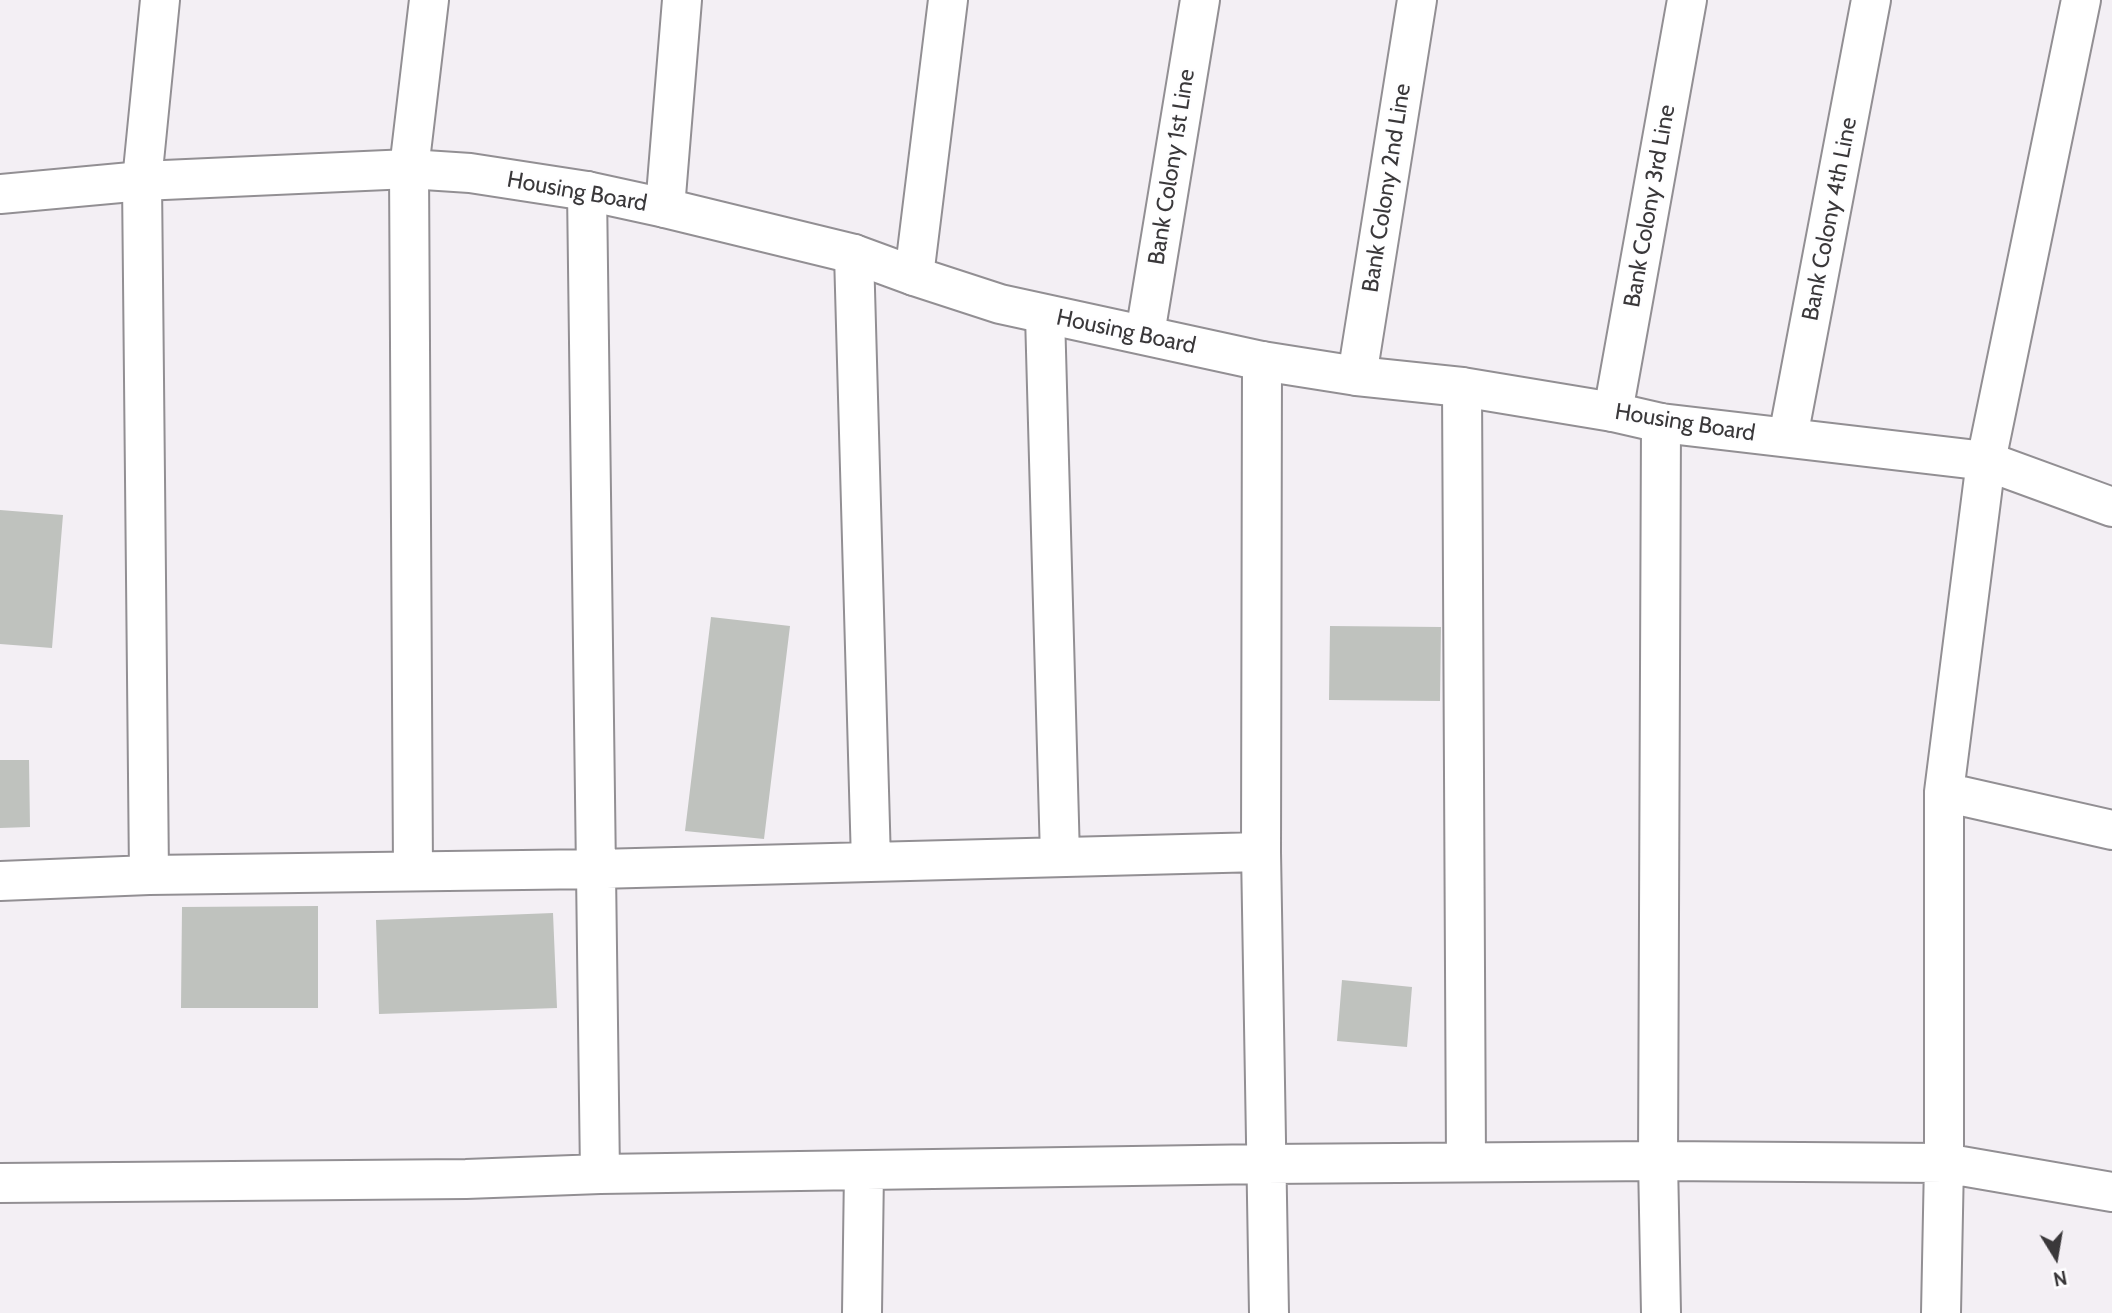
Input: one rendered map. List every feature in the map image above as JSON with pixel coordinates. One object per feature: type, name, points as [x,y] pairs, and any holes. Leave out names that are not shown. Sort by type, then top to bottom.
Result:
[{"type":"street","points":[[149,875],[142,181],[160,0]]},
{"type":"street","points":[[413,871],[409,169],[429,0]]},
{"type":"street","points":[[665,208],[682,0]]},
{"type":"street","points":[[914,276],[948,0]]},
{"type":"street","name":"Bank Colony 1st Line","points":[[1145,334],[1200,0]]},
{"type":"street","name":"Bank Colony 2nd Line","points":[[1357,376],[1417,0]]},
{"type":"street","name":"Bank Colony 3rd Line","points":[[1613,412],[1687,0]]},
{"type":"street","name":"Bank Colony 4th Line","points":[[1788,437],[1871,0]]},
{"type":"street","points":[[1941,1313],[1944,1163],[1944,792],[1986,461],[2081,0]]},
{"type":"street","name":"Housing Board","points":[[0,194],[142,181],[409,169],[470,173],[587,191],[665,208],[854,254],[1000,304],[1262,361],[1357,376],[1462,387],[1613,412],[1661,423],[1986,461],[2112,507]]},
{"type":"street","points":[[587,191],[600,1174]]},
{"type":"street","points":[[854,254],[871,862]]},
{"type":"street","points":[[1045,315],[1060,857]]},
{"type":"street","points":[[1262,361],[1261,852],[1269,1313]]},
{"type":"street","points":[[1462,387],[1466,1162]]},
{"type":"street","points":[[1661,423],[1658,1161],[1661,1313]]},
{"type":"street","points":[[1944,792],[2112,830]]},
{"type":"street","points":[[0,881],[149,875],[597,869],[1261,852]]},
{"type":"street","points":[[0,1183],[466,1179],[600,1174],[1266,1164],[1658,1161],[1944,1163],[2112,1192]]},
{"type":"street","points":[[862,1313],[864,1171]]},
{"type":"building","points":[[0,510],[63,515],[52,648],[0,644]]},
{"type":"building","points":[[711,617],[790,626],[764,839],[685,831]]},
{"type":"building","points":[[1330,626],[1441,627],[1440,701],[1329,700]]},
{"type":"building","points":[[0,760],[29,760],[30,827],[0,828]]},
{"type":"building","points":[[318,906],[318,1008],[181,1008],[182,907]]},
{"type":"building","points":[[553,913],[557,1008],[379,1014],[376,920]]},
{"type":"building","points":[[1342,980],[1412,987],[1407,1047],[1337,1041]]}]
